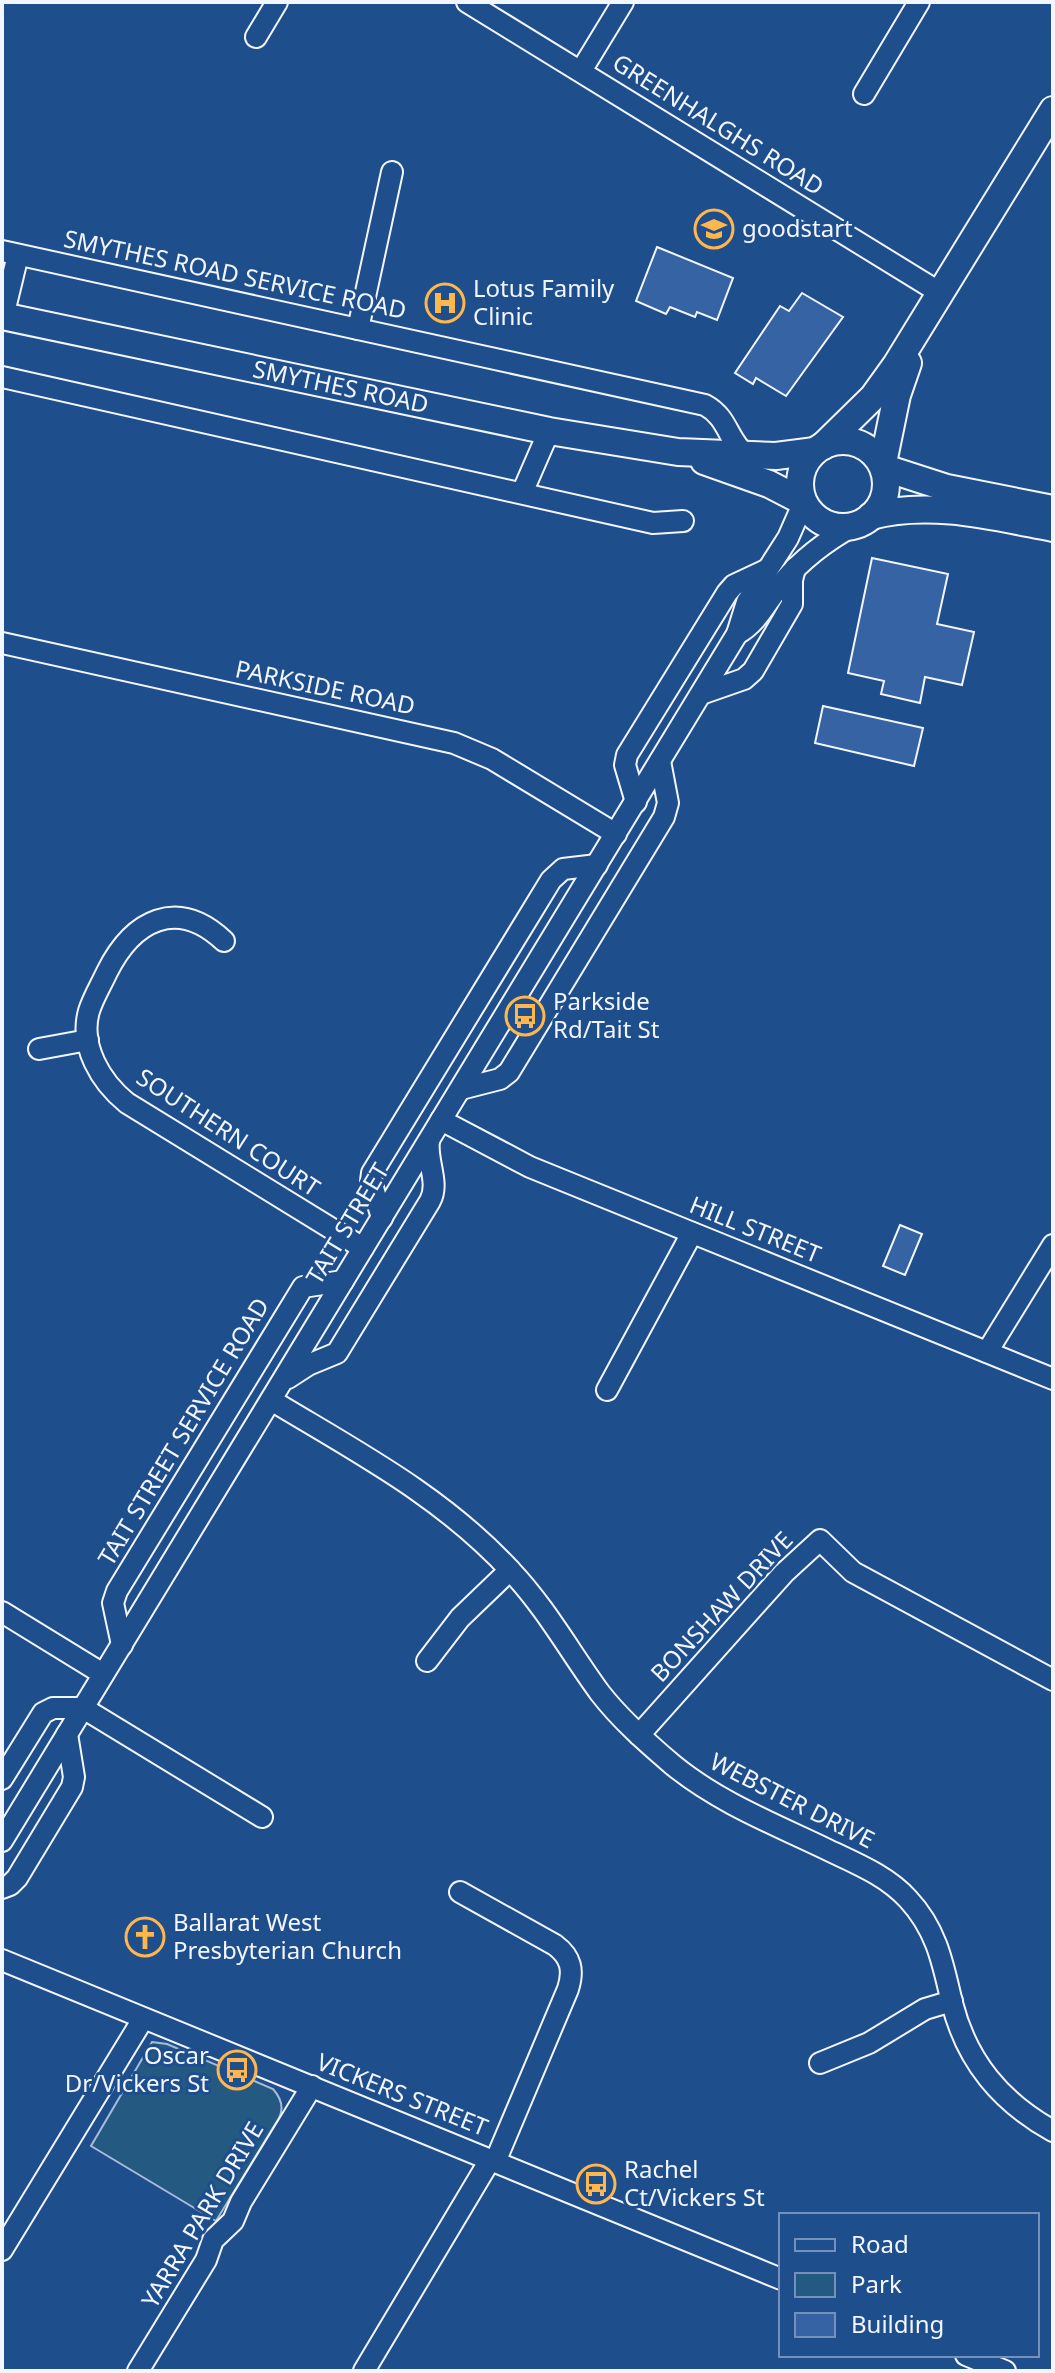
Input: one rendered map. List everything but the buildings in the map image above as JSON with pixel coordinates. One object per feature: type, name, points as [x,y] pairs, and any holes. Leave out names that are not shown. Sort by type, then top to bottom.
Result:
[{"type":"main road","points":[[1053,110],[924,323],[873,397],[819,449],[800,474],[803,503],[823,522],[841,527],[896,511],[947,511],[1053,528]]},
{"type":"main road","name":"SMYTHES ROAD","points":[[3,316],[549,431],[678,452],[793,455],[819,449]]},
{"type":"main road","points":[[862,521],[883,499],[886,482],[884,466],[897,395],[924,323]]},
{"type":"main road","points":[[819,449],[832,442],[853,442],[872,451],[884,466],[957,490],[1053,509]]},
{"type":"main road","name":"SMYTHES ROAD","points":[[678,452],[769,484],[803,503]]},
{"type":"street","points":[[256,37],[277,2]]},
{"type":"street","name":"GREENHALGHS ROAD","points":[[467,2],[942,294]]},
{"type":"street","points":[[581,71],[623,2]]},
{"type":"street","points":[[864,94],[919,2]]},
{"type":"street","points":[[358,329],[392,172]]},
{"type":"street","name":"SMYTHES ROAD SERVICE ROAD","points":[[3,316],[10,253],[705,405],[723,419],[737,446],[746,455]]},
{"type":"street","points":[[2,377],[659,524],[683,521]]},
{"type":"street","points":[[522,493],[549,431]]},
{"type":"street","name":"TAIT STREET","points":[[2,1841],[737,634],[744,609],[788,538],[803,503]]},
{"type":"street","name":"TAIT STREET","points":[[737,634],[756,620],[795,568],[819,547],[862,521]]},
{"type":"street","points":[[636,802],[625,763],[630,750],[727,593],[734,585],[759,576],[769,567]]},
{"type":"street","points":[[700,695],[744,679],[753,671],[792,604],[795,568]]},
{"type":"street","name":"PARKSIDE ROAD","points":[[2,643],[469,747],[616,834]]},
{"type":"street","points":[[461,1089],[500,1079],[509,1072],[666,814],[668,798],[660,761]]},
{"type":"street","points":[[382,1218],[371,1181],[372,1173],[553,877],[563,869],[597,865]]},
{"type":"street","name":"SOUTHERN COURT","points":[[224,941],[205,926],[182,918],[157,920],[138,930],[116,955],[94,997],[88,1017],[88,1040],[92,1055],[104,1079],[127,1103],[363,1248]]},
{"type":"street","points":[[39,1049],[88,1040]]},
{"type":"street","name":"HILL STREET","points":[[441,1120],[530,1167],[1053,1379]]},
{"type":"street","points":[[276,1391],[308,1365],[337,1353],[405,1242],[434,1191],[429,1141]]},
{"type":"street","points":[[607,1390],[692,1233]]},
{"type":"street","points":[[987,1352],[1053,1245]]},
{"type":"street","name":"TAIT STREET SERVICE ROAD","points":[[122,1645],[113,1603],[117,1591],[302,1289],[343,1281]]},
{"type":"street","name":"WEBSTER DRIVE","points":[[276,1391],[465,1524],[544,1610],[601,1694],[639,1735],[673,1764],[710,1791],[863,1867],[897,1888],[934,1935],[963,2038],[986,2077],[1016,2108],[1053,2131]]},
{"type":"street","name":"BONSHAW DRIVE","points":[[639,1735],[784,1573],[820,1540],[853,1572],[1053,1680]]},
{"type":"street","points":[[427,1661],[460,1618],[510,1570]]},
{"type":"street","points":[[2,1612],[103,1674]]},
{"type":"street","points":[[2,1779],[43,1713],[53,1708],[83,1708],[262,1817]]},
{"type":"street","points":[[2,1888],[17,1878],[71,1789],[74,1777],[67,1734]]},
{"type":"street","points":[[365,2371],[493,2161],[568,1989],[571,1969],[564,1953],[460,1892]]},
{"type":"street","name":"VICKERS STREET","points":[[2,1960],[779,2278]]},
{"type":"street","points":[[820,2063],[869,2043],[925,2009],[952,2001]]},
{"type":"street","points":[[2,2250],[143,2019]]},
{"type":"street","name":"YARRA PARK DRIVE","points":[[138,2371],[206,2260],[213,2240],[233,2221],[241,2202],[312,2086]]},
{"type":"street","points":[[971,2357],[1001,2370]]},
{"type":"green space","points":[[152,2042],[167,2044],[273,2089],[280,2099],[279,2118],[216,2221],[91,2146]]},
{"type":"place","name":"goodstart","points":[[714,229]]},
{"type":"place","name":"Lotus Family Clinic","points":[[445,303]]},
{"type":"place","name":"Parkside Rd/Tait St","points":[[525,1016]]},
{"type":"place","name":"Ballarat West Presbyterian Church","points":[[145,1937]]},
{"type":"place","name":"Oscar Dr/Vickers St","points":[[237,2070]]},
{"type":"place","name":"Rachel Ct/Vickers St","points":[[596,2184]]}]
